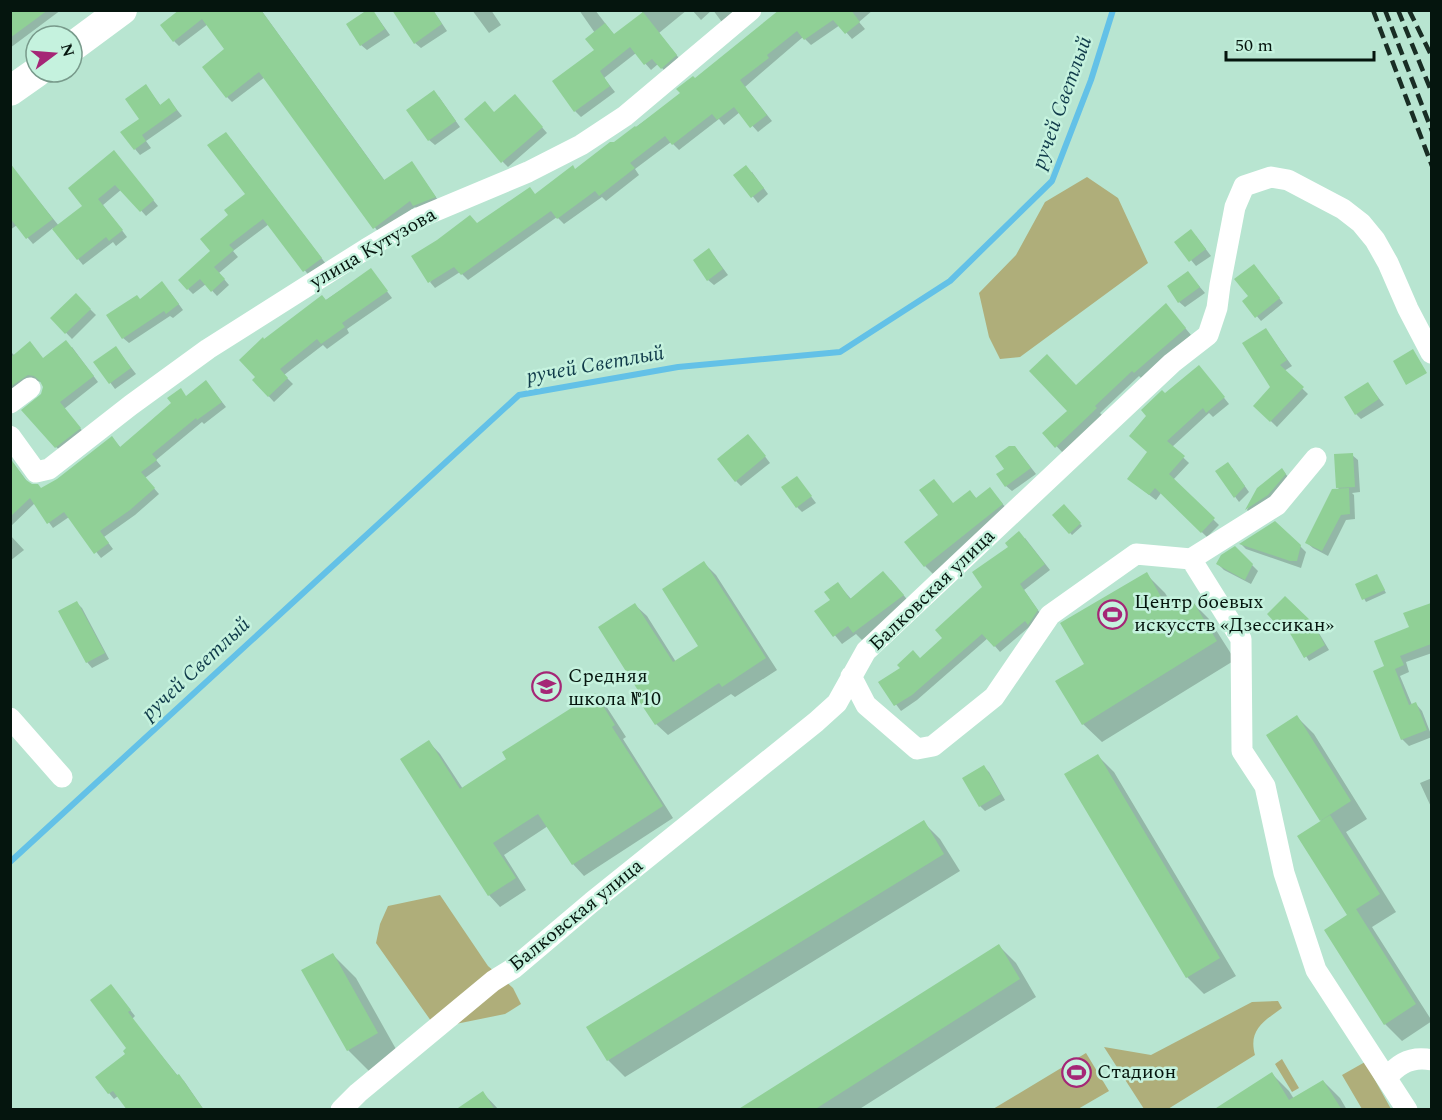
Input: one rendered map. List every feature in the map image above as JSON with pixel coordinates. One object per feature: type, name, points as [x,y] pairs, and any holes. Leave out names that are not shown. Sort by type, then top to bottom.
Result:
[{"type":"street","name":"улица Кутузова","points":[[10,436],[36,472],[49,469],[131,405],[208,350],[366,249],[416,219],[528,172],[582,145],[625,116],[752,10]]},
{"type":"street","points":[[84,35],[104,16]]},
{"type":"street","points":[[10,91],[24,81]]},
{"type":"street","name":"Балковская улица","points":[[341,1110],[358,1093],[494,981],[514,968],[592,902],[816,722],[837,702],[866,651],[1173,363],[1208,335],[1217,308],[1235,207],[1244,186],[1271,177],[1288,180],[1343,208],[1361,222],[1388,263],[1431,353]]},
{"type":"street","points":[[10,403],[30,388]]},
{"type":"street","points":[[851,676],[866,705],[912,745],[917,749],[933,746],[994,697],[1050,615],[1136,555],[1191,559],[1277,505],[1316,458]]},
{"type":"street","points":[[1191,559],[1241,639],[1242,751],[1265,786],[1284,873],[1316,970],[1407,1110]]},
{"type":"street","points":[[10,718],[62,777]]},
{"type":"street","points":[[1387,1078],[1394,1069],[1408,1061],[1420,1058],[1431,1060]]},
{"type":"shaded area","points":[[1087,177],[1118,198],[1148,263],[1020,357],[1000,359],[989,337],[979,293],[1016,255],[1045,202]]},
{"type":"shaded area","points":[[440,895],[488,966],[513,988],[521,1004],[505,1014],[436,1028],[376,943],[380,924],[388,906]]},
{"type":"shaded area","points":[[1278,1001],[1282,1008],[1264,1022],[1256,1033],[1253,1046],[1255,1055],[1168,1109],[1144,1109],[1104,1047],[1151,1055],[1252,1002]]},
{"type":"shaded area","name":"Стадион","points":[[1086,1053],[1109,1091],[1078,1109],[993,1109]]},
{"type":"shaded area","points":[[1282,1059],[1299,1088],[1292,1092],[1275,1064]]},
{"type":"shaded area","points":[[1365,1062],[1391,1109],[1362,1109],[1342,1075]]},
{"type":"building","points":[[10,10],[48,10],[29,24],[24,24],[24,28],[10,38]]},
{"type":"building","points":[[179,10],[261,10],[384,180],[412,161],[436,197],[413,206],[410,201],[373,229],[259,72],[226,98],[202,67],[224,49],[202,19],[173,42],[160,25]]},
{"type":"building","points":[[367,10],[373,10],[385,29],[360,46],[346,24]]},
{"type":"building","points":[[392,10],[433,10],[442,24],[414,44]]},
{"type":"building","points":[[779,10],[851,10],[860,22],[845,34],[833,20],[804,40],[797,31],[767,55],[769,58],[740,80],[767,115],[750,128],[734,107],[717,120],[712,114],[672,145],[665,136],[630,163],[635,168],[599,196],[595,191],[557,219],[551,211],[461,275],[454,267],[428,283],[411,256],[470,215],[477,223],[530,187],[535,194],[573,165],[575,169],[680,93],[676,89],[693,76],[695,78]]},
{"type":"building","points":[[643,12],[677,55],[661,69],[652,59],[644,65],[630,47],[600,71],[610,86],[574,112],[552,81],[594,50],[585,39],[605,23],[614,34]]},
{"type":"building","points":[[146,84],[160,105],[169,98],[177,110],[142,135],[146,141],[134,150],[120,132],[139,119],[125,99]]},
{"type":"building","points":[[434,90],[456,121],[428,141],[406,110]]},
{"type":"building","points":[[515,94],[543,127],[501,163],[464,119],[485,101],[494,112]]},
{"type":"building","points":[[226,132],[322,258],[303,272],[263,219],[229,245],[234,250],[214,267],[225,279],[211,292],[200,279],[187,290],[178,280],[210,251],[200,239],[228,215],[224,210],[245,194],[207,145]]},
{"type":"building","points":[[114,150],[154,200],[140,212],[115,185],[98,199],[123,230],[109,241],[106,237],[77,260],[52,229],[82,206],[68,188]]},
{"type":"building","points":[[10,163],[53,219],[26,239],[10,218]]},
{"type":"building","points":[[746,165],[764,188],[751,198],[733,175]]},
{"type":"building","points":[[1191,229],[1206,249],[1189,262],[1174,242]]},
{"type":"building","points":[[709,248],[723,269],[707,281],[693,260]]},
{"type":"building","points":[[1254,264],[1280,298],[1255,318],[1242,301],[1248,296],[1234,279]]},
{"type":"building","points":[[371,268],[388,291],[342,323],[345,327],[321,344],[317,339],[280,369],[288,378],[268,397],[252,380],[255,377],[239,360],[263,337],[264,339],[322,295],[326,300]]},
{"type":"building","points":[[1188,271],[1200,287],[1178,303],[1167,286]]},
{"type":"building","points":[[162,281],[179,304],[166,314],[164,311],[122,339],[106,315],[137,295],[140,299]]},
{"type":"building","points":[[76,293],[91,309],[65,334],[50,318]]},
{"type":"building","points":[[1166,303],[1186,328],[1134,373],[1132,371],[1055,448],[1042,433],[1067,411],[1029,371],[1047,354],[1076,385]]},
{"type":"building","points":[[1266,328],[1287,360],[1280,365],[1304,387],[1270,422],[1253,406],[1270,387],[1242,343]]},
{"type":"building","points":[[66,340],[94,376],[60,402],[81,428],[55,448],[21,410],[41,394],[43,387],[40,381],[28,375],[10,387],[10,358],[30,341],[43,358]]},
{"type":"building","points":[[116,346],[131,368],[109,384],[93,362]]},
{"type":"building","points":[[1413,349],[1427,373],[1406,385],[1393,361]]},
{"type":"building","points":[[1199,365],[1225,397],[1206,413],[1203,408],[1167,441],[1185,456],[1169,474],[1215,518],[1201,533],[1155,488],[1149,495],[1127,479],[1147,452],[1129,436],[1146,416],[1141,410],[1162,390],[1165,393]]},
{"type":"building","points":[[206,380],[222,402],[197,420],[196,418],[152,454],[157,460],[141,472],[155,488],[130,510],[100,531],[109,543],[94,554],[64,512],[47,524],[30,498],[10,517],[10,458],[26,480],[32,484],[38,484],[41,488],[57,479],[112,436],[120,447],[171,403],[167,398],[181,388],[186,396]]},
{"type":"building","points":[[1368,382],[1379,399],[1355,415],[1344,397]]},
{"type":"building","points":[[748,434],[766,456],[735,482],[717,459]]},
{"type":"building","points":[[1009,446],[1015,446],[1031,468],[1005,487],[996,474],[1004,469],[995,456]]},
{"type":"building","points":[[1353,453],[1355,487],[1336,488],[1334,454]]},
{"type":"building","points":[[1228,462],[1245,486],[1234,498],[1215,471]]},
{"type":"building","points":[[1282,468],[1286,474],[1268,495],[1245,510],[1257,488]]},
{"type":"building","points":[[797,476],[812,496],[796,508],[781,487]]},
{"type":"building","points":[[934,479],[953,503],[970,490],[976,498],[990,487],[1003,504],[924,567],[904,542],[938,515],[919,490]]},
{"type":"building","points":[[1349,488],[1350,514],[1341,515],[1322,551],[1305,543],[1332,489]]},
{"type":"building","points":[[1064,504],[1081,523],[1069,534],[1052,515]]},
{"type":"building","points":[[1275,521],[1301,545],[1297,561],[1290,561],[1239,544]]},
{"type":"building","points":[[1019,531],[1045,564],[1020,584],[1038,610],[1028,625],[1025,621],[994,647],[982,634],[912,695],[894,706],[878,682],[900,668],[897,665],[913,650],[920,658],[942,638],[935,630],[982,587],[972,572],[1008,547],[1005,543]]},
{"type":"building","points":[[1235,546],[1253,564],[1245,580],[1216,564],[1221,555]]},
{"type":"building","points":[[704,561],[766,658],[722,687],[719,683],[655,725],[635,695],[639,692],[598,627],[635,603],[673,662],[698,646],[662,589]]},
{"type":"building","points":[[883,571],[904,595],[853,633],[848,626],[833,637],[814,611],[830,600],[824,592],[838,582],[850,599]]},
{"type":"building","points":[[1147,572],[1169,611],[1191,598],[1217,641],[1082,725],[1055,681],[1084,664],[1060,623]]},
{"type":"building","points":[[1377,574],[1385,590],[1362,600],[1355,584]]},
{"type":"building","points":[[1285,596],[1312,622],[1325,645],[1304,658],[1283,621],[1278,626],[1267,614]]},
{"type":"building","points":[[77,601],[105,653],[86,663],[58,611]]},
{"type":"building","points":[[1431,603],[1431,644],[1400,656],[1404,665],[1395,669],[1409,705],[1416,702],[1427,730],[1401,740],[1373,671],[1384,666],[1374,641],[1409,627],[1403,613]]},
{"type":"building","points":[[595,693],[615,725],[612,727],[663,806],[572,865],[538,814],[493,843],[516,878],[488,896],[400,759],[429,740],[460,789],[506,759],[502,752]]},
{"type":"building","points":[[1297,715],[1351,801],[1320,821],[1266,735]]},
{"type":"building","points":[[1098,754],[1220,958],[1186,978],[1064,774]]},
{"type":"building","points":[[984,765],[1001,794],[979,807],[962,778]]},
{"type":"building","points":[[1330,815],[1380,894],[1347,915],[1297,836]]},
{"type":"building","points":[[924,820],[944,854],[607,1061],[586,1027]]},
{"type":"building","points":[[1356,909],[1416,1004],[1384,1025],[1324,930]]},
{"type":"building","points":[[999,944],[1020,979],[814,1110],[737,1110]]},
{"type":"building","points":[[333,953],[378,1033],[347,1051],[301,970]]},
{"type":"building","points":[[111,984],[131,1010],[128,1012],[177,1075],[179,1074],[204,1110],[127,1110],[113,1091],[108,1094],[95,1077],[125,1054],[123,1051],[126,1048],[90,1000]]},
{"type":"building","points":[[1272,1072],[1289,1100],[1323,1080],[1342,1110],[1213,1110]]},
{"type":"building","points":[[483,1091],[495,1110],[455,1110]]},
{"type":"waterway","name":"ручей Светлый","points":[[10,862],[519,395],[678,367],[840,352],[950,281],[1052,181],[1091,80],[1113,10]]},
{"type":"railway","points":[[1373,10],[1432,166]]},
{"type":"railway","points":[[1385,10],[1432,131]]},
{"type":"railway","points":[[1398,10],[1432,93]]},
{"type":"railway","points":[[1409,10],[1432,57]]},
{"type":"place","name":"Центр боевых искусств «Дзессикан»","points":[[1113,614]]},
{"type":"place","name":"Средняя школа №10","points":[[547,687]]},
{"type":"place","name":"Стадион","points":[[1076,1072]]}]
